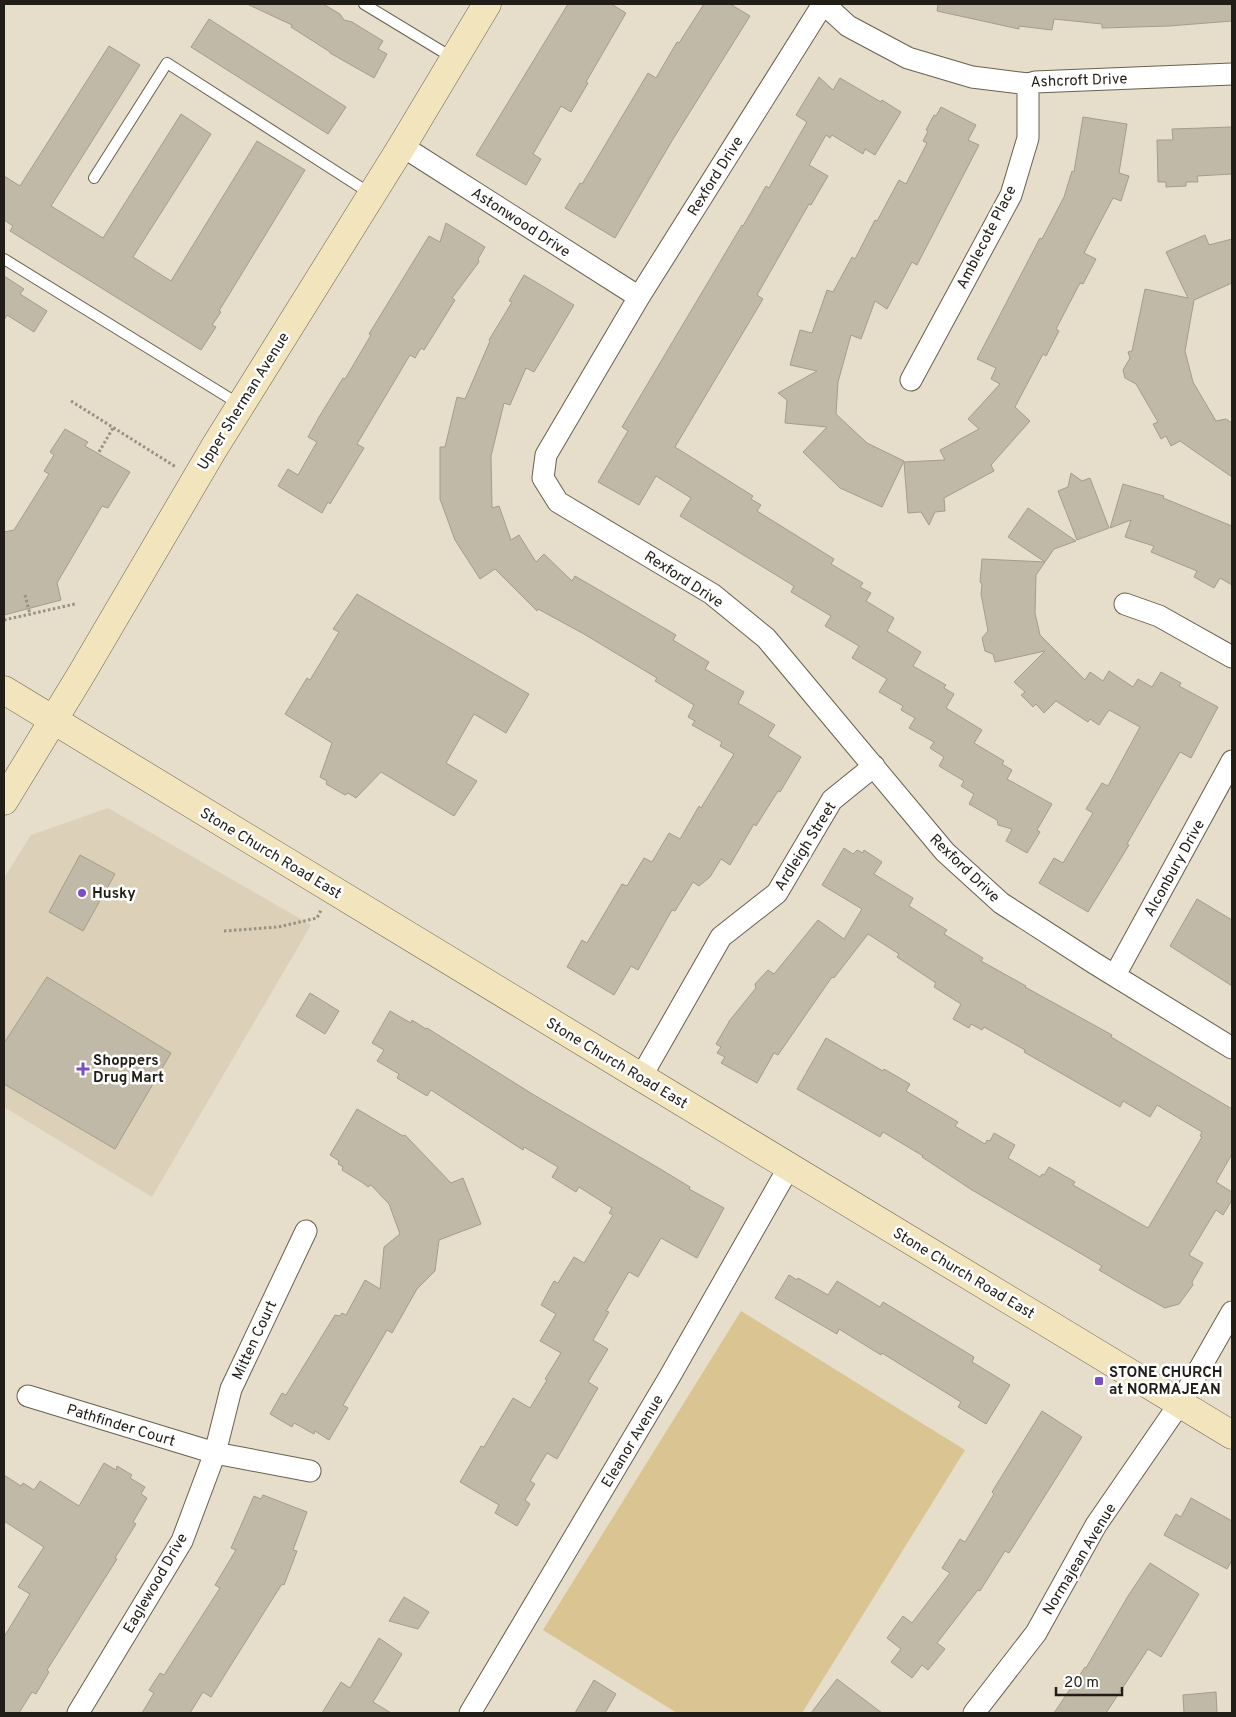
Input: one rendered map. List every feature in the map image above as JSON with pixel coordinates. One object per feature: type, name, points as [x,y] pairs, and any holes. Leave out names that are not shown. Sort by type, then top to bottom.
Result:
[{"type":"main road","name":"Upper Sherman Avenue","points":[[4,801],[240,405],[372,195],[487,4]]},
{"type":"main road","name":"Stone Church Road East","points":[[4,690],[1232,1435]]},
{"type":"street","name":"Ashcroft Drive","points":[[824,4],[848,26],[908,58],[972,76],[1028,84],[1035,82],[1232,74]]},
{"type":"street","name":"Rexford Drive","points":[[824,4],[639,297],[546,455],[544,478],[558,502],[712,594],[766,638],[945,852],[1000,903],[1232,1048]]},
{"type":"street","name":"Amblecote Place","points":[[911,380],[1011,195],[1028,138],[1028,84]]},
{"type":"street","name":"Astonwood Drive","points":[[402,146],[639,297]]},
{"type":"street","points":[[1125,604],[1159,616],[1232,657]]},
{"type":"street","name":"Alconbury Drive","points":[[1115,975],[1232,761]]},
{"type":"street","name":"Ardleigh Street","points":[[641,1077],[722,937],[777,893],[832,800],[874,766]]},
{"type":"street","name":"Eleanor Avenue","points":[[470,1713],[670,1376],[789,1167]]},
{"type":"street","name":"Mitten Court","points":[[215,1453],[231,1389],[306,1231]]},
{"type":"street","name":"Normajean Avenue","points":[[974,1713],[1036,1633],[1096,1525],[1180,1403],[1232,1312]]},
{"type":"street","name":"Pathfinder Court","points":[[28,1396],[215,1453]]},
{"type":"street","points":[[215,1453],[310,1471]]},
{"type":"street","name":"Eaglewood Drive","points":[[78,1713],[182,1541],[215,1453]]},
{"type":"lane","points":[[364,4],[454,59]]},
{"type":"lane","points":[[94,178],[167,63],[372,195]]},
{"type":"lane","points":[[4,259],[240,405]]},
{"type":"path","points":[[71,401],[196,479]]},
{"type":"path","points":[[99,452],[113,428]]},
{"type":"path","points":[[25,595],[30,614]]},
{"type":"path","points":[[4,620],[75,604]]},
{"type":"path","points":[[224,931],[278,927],[317,918],[331,890]]},
{"type":"shaded area","points":[[108,808],[311,925],[152,1197],[4,1107],[4,878],[31,835]]},
{"type":"shaded area","points":[[741,1311],[965,1450],[802,1713],[677,1713],[543,1630]]},
{"type":"building","points":[[247,4],[323,4],[340,14],[344,20],[352,22],[383,41],[378,49],[387,54],[374,78],[330,53],[291,27],[292,25]]},
{"type":"building","points":[[568,4],[611,4],[626,13],[571,112],[561,106],[533,154],[541,159],[526,185],[476,155]]},
{"type":"building","points":[[704,4],[730,4],[750,16],[673,139],[615,238],[565,208],[580,183],[582,184],[648,73],[656,78],[677,42],[679,43]]},
{"type":"building","points":[[938,4],[1232,4],[1232,21],[1169,26],[1102,28],[1102,24],[1054,19],[1052,30],[1019,26],[1019,29],[937,11]]},
{"type":"building","points":[[209,19],[346,107],[328,134],[191,47]]},
{"type":"building","points":[[109,46],[140,65],[51,206],[103,238],[181,114],[211,134],[133,257],[171,281],[257,141],[305,170],[219,311],[221,312],[212,325],[216,327],[201,350],[10,231],[13,226],[4,220],[4,176],[20,186]]},
{"type":"building","points":[[819,77],[833,90],[840,78],[901,112],[875,155],[865,149],[863,154],[832,135],[830,138],[826,135],[809,165],[828,176],[811,205],[809,204],[757,295],[763,299],[675,447],[753,496],[751,499],[761,505],[757,511],[834,559],[831,564],[863,583],[860,587],[871,593],[866,601],[894,618],[887,631],[921,652],[913,666],[946,685],[944,688],[954,694],[946,708],[982,730],[974,743],[1004,761],[1002,764],[1012,770],[1007,779],[1052,804],[1037,830],[1040,832],[1027,853],[1006,841],[1012,829],[998,825],[997,820],[969,804],[974,794],[961,786],[964,781],[939,766],[944,757],[930,748],[934,742],[909,728],[915,718],[901,710],[903,706],[879,692],[887,679],[852,658],[859,646],[825,626],[831,616],[791,592],[794,586],[680,516],[691,498],[656,476],[639,505],[598,482],[628,431],[622,427],[742,225],[766,186],[769,188],[807,122],[796,115]]},
{"type":"building","points":[[941,107],[976,125],[968,140],[979,145],[917,265],[912,262],[887,309],[875,301],[861,339],[851,335],[838,382],[836,414],[867,443],[904,461],[882,507],[840,488],[803,452],[827,427],[785,423],[787,400],[778,393],[817,371],[790,365],[800,330],[812,333],[827,290],[833,292],[852,257],[855,259],[875,220],[877,221],[899,180],[906,184],[927,143],[923,141],[928,131],[926,130]]},
{"type":"building","points":[[1083,117],[1127,124],[1119,173],[1129,176],[1121,201],[1113,198],[1084,253],[1096,259],[1083,284],[1080,283],[1056,329],[1059,331],[1046,356],[1043,354],[1015,407],[1030,421],[991,465],[994,471],[944,498],[945,511],[935,512],[929,525],[921,512],[908,513],[904,462],[945,460],[940,450],[979,429],[968,419],[1000,384],[991,379],[996,368],[977,359],[1040,238],[1042,239],[1064,197],[1072,171],[1074,172]]},
{"type":"building","points":[[1232,127],[1232,174],[1197,176],[1198,182],[1186,182],[1186,186],[1166,187],[1166,182],[1158,182],[1157,140],[1173,140],[1172,129]]},
{"type":"building","points":[[446,223],[485,247],[478,259],[479,262],[452,298],[455,300],[424,350],[421,348],[415,358],[410,355],[357,444],[364,448],[330,504],[328,502],[322,513],[278,486],[288,469],[298,475],[317,442],[308,437],[319,417],[343,378],[345,379],[371,335],[369,334],[429,236],[440,242]]},
{"type":"building","points":[[1205,235],[1209,245],[1232,239],[1232,283],[1194,300],[1185,351],[1193,382],[1216,421],[1226,419],[1232,423],[1232,477],[1180,441],[1171,446],[1166,436],[1161,439],[1153,424],[1158,422],[1136,384],[1125,378],[1123,370],[1130,358],[1128,352],[1132,351],[1145,289],[1188,298],[1166,252]]},
{"type":"building","points":[[524,275],[574,305],[534,372],[526,368],[510,405],[504,403],[491,456],[492,508],[499,506],[511,540],[519,535],[536,562],[544,554],[572,581],[575,576],[676,635],[673,640],[709,662],[705,669],[744,692],[738,703],[775,725],[768,736],[801,757],[780,792],[778,791],[756,826],[754,824],[730,865],[721,859],[710,877],[699,886],[693,882],[675,911],[672,910],[638,970],[631,966],[614,995],[567,967],[582,940],[587,943],[622,884],[627,886],[644,858],[652,862],[669,833],[680,839],[699,806],[701,808],[734,754],[720,746],[722,742],[692,725],[695,721],[688,717],[694,705],[655,681],[657,678],[584,634],[538,609],[537,611],[495,569],[480,579],[455,540],[440,499],[440,447],[445,447],[457,397],[465,399],[489,340],[512,302],[509,301]]},
{"type":"building","points":[[4,276],[24,289],[20,294],[47,311],[34,332],[7,315],[4,320]]},
{"type":"building","points":[[65,429],[88,442],[85,446],[130,472],[108,508],[102,506],[57,583],[61,600],[4,615],[4,532],[14,530],[49,474],[44,471],[54,455],[50,452]]},
{"type":"building","points":[[1071,473],[1082,481],[1090,478],[1109,528],[1077,540],[1058,491],[1068,487]]},
{"type":"building","points":[[1123,484],[1164,496],[1163,498],[1232,526],[1232,585],[1220,578],[1214,588],[1194,577],[1197,571],[1151,552],[1154,546],[1125,537],[1131,520],[1110,528]]},
{"type":"building","points":[[1028,508],[1076,541],[1054,549],[1045,562],[1008,537]]},
{"type":"building","points":[[982,559],[1045,562],[1036,575],[1035,613],[1040,635],[1085,680],[1090,672],[1103,681],[1109,671],[1133,687],[1138,679],[1152,687],[1161,672],[1181,683],[1179,686],[1218,707],[1191,758],[1180,752],[1127,844],[1129,845],[1088,912],[1039,883],[1054,858],[1063,863],[1093,813],[1086,809],[1102,783],[1108,786],[1140,727],[1109,710],[1099,725],[1090,719],[1088,722],[1056,701],[1044,713],[1036,704],[1033,707],[1021,695],[1025,692],[1014,682],[1045,651],[995,662],[993,654],[985,651],[982,638],[988,631],[981,594],[982,584],[980,582]]},
{"type":"building","points":[[357,594],[529,694],[506,733],[474,714],[446,763],[477,781],[454,816],[381,772],[356,798],[348,793],[345,795],[326,784],[327,781],[320,777],[332,743],[285,714],[307,678],[310,680],[339,632],[333,629]]},
{"type":"building","points":[[844,848],[853,854],[857,850],[863,853],[864,850],[882,862],[874,874],[913,898],[909,906],[947,930],[944,934],[983,958],[981,961],[1112,1035],[1111,1037],[1232,1109],[1232,1154],[1216,1182],[1232,1192],[1232,1200],[1223,1215],[1216,1210],[1189,1255],[1203,1263],[1192,1282],[1193,1285],[1179,1304],[1165,1308],[1131,1289],[1099,1270],[1102,1266],[972,1190],[923,1156],[883,1132],[880,1137],[797,1089],[826,1038],[883,1071],[884,1069],[910,1084],[906,1091],[958,1122],[955,1126],[985,1144],[987,1140],[990,1141],[994,1133],[1015,1145],[1008,1158],[1040,1177],[1042,1174],[1044,1175],[1049,1167],[1075,1182],[1073,1185],[1148,1228],[1202,1137],[1200,1136],[1202,1132],[1157,1105],[1150,1117],[1123,1101],[1120,1107],[984,1027],[982,1030],[971,1024],[969,1028],[953,1019],[961,1004],[934,987],[936,983],[897,957],[899,954],[868,934],[834,978],[832,977],[778,1055],[774,1053],[757,1083],[721,1063],[725,1057],[717,1053],[721,1047],[716,1044],[730,1020],[756,988],[755,984],[768,970],[774,974],[818,920],[844,939],[862,909],[822,885]]},
{"type":"building","name":"Husky","points":[[80,855],[115,874],[83,931],[49,912]]},
{"type":"building","points":[[1197,899],[1232,920],[1232,986],[1170,946]]},
{"type":"building","name":"Shoppers Drug Mart","points":[[47,977],[171,1053],[115,1149],[4,1084],[4,1043]]},
{"type":"building","points":[[310,993],[339,1011],[325,1034],[296,1016]]},
{"type":"building","points":[[390,1011],[411,1023],[412,1020],[427,1028],[534,1095],[690,1187],[689,1189],[724,1208],[697,1258],[661,1238],[638,1277],[629,1272],[606,1311],[609,1312],[593,1340],[608,1349],[588,1382],[598,1388],[557,1459],[547,1453],[530,1481],[535,1484],[525,1500],[530,1504],[517,1526],[495,1513],[499,1505],[460,1482],[481,1446],[484,1447],[513,1398],[530,1408],[547,1380],[545,1379],[561,1353],[540,1341],[556,1314],[541,1305],[554,1281],[558,1283],[574,1257],[584,1263],[613,1215],[609,1213],[612,1208],[579,1187],[576,1192],[552,1177],[558,1167],[524,1147],[523,1150],[431,1090],[427,1096],[397,1078],[399,1074],[377,1061],[384,1050],[372,1043]]},
{"type":"building","points":[[357,1109],[403,1136],[405,1135],[451,1183],[463,1178],[481,1224],[439,1240],[435,1271],[417,1289],[392,1333],[387,1330],[343,1405],[348,1408],[329,1440],[315,1431],[314,1434],[294,1423],[292,1427],[270,1414],[282,1393],[286,1395],[335,1315],[340,1316],[342,1313],[346,1315],[365,1280],[380,1289],[384,1247],[400,1234],[389,1204],[371,1185],[368,1187],[342,1170],[343,1167],[338,1164],[339,1161],[330,1155]]},
{"type":"building","points":[[789,1275],[828,1295],[837,1281],[880,1307],[883,1302],[974,1357],[972,1362],[1010,1385],[986,1424],[958,1407],[961,1402],[882,1353],[881,1355],[839,1329],[837,1334],[775,1298]]},
{"type":"building","points":[[1042,1411],[1082,1437],[1009,1553],[1005,1551],[980,1591],[978,1590],[937,1643],[945,1649],[928,1670],[922,1665],[912,1678],[891,1662],[901,1649],[887,1638],[903,1616],[912,1623],[950,1573],[942,1568],[960,1539],[965,1542],[994,1494],[992,1492]]},
{"type":"building","points":[[104,1463],[116,1470],[117,1466],[132,1475],[130,1478],[145,1487],[141,1494],[147,1498],[133,1522],[136,1524],[115,1558],[117,1559],[47,1670],[49,1672],[36,1694],[32,1692],[19,1713],[4,1713],[4,1637],[30,1594],[18,1587],[44,1547],[4,1521],[4,1475],[21,1486],[23,1483],[34,1490],[40,1481],[79,1506]]},
{"type":"building","points":[[263,1495],[307,1512],[293,1550],[297,1551],[284,1585],[282,1584],[211,1697],[203,1692],[190,1713],[142,1713],[154,1693],[149,1690],[160,1673],[164,1675],[220,1588],[215,1585],[236,1550],[231,1548],[254,1496],[261,1499]]},
{"type":"building","points":[[1191,1498],[1232,1521],[1232,1560],[1227,1569],[1164,1535],[1176,1514],[1181,1517]]},
{"type":"building","points":[[1150,1563],[1199,1594],[1161,1657],[1148,1649],[1106,1713],[1054,1713],[1086,1668],[1128,1596]]},
{"type":"building","points":[[404,1597],[429,1612],[418,1629],[389,1621]]},
{"type":"building","points":[[379,1638],[402,1654],[373,1702],[391,1713],[322,1713],[341,1682],[350,1688]]},
{"type":"building","points":[[837,1679],[882,1713],[811,1713]]},
{"type":"building","points":[[594,1680],[616,1694],[605,1713],[575,1713]]},
{"type":"building","points":[[1216,1692],[1217,1713],[1184,1713],[1183,1695]]},
{"type":"place","name":"Husky","points":[[82,893]]},
{"type":"place","name":"Shoppers Drug Mart","points":[[83,1069]]},
{"type":"place","name":"STONE CHURCH at NORMAJEAN","points":[[1099,1381]]}]
